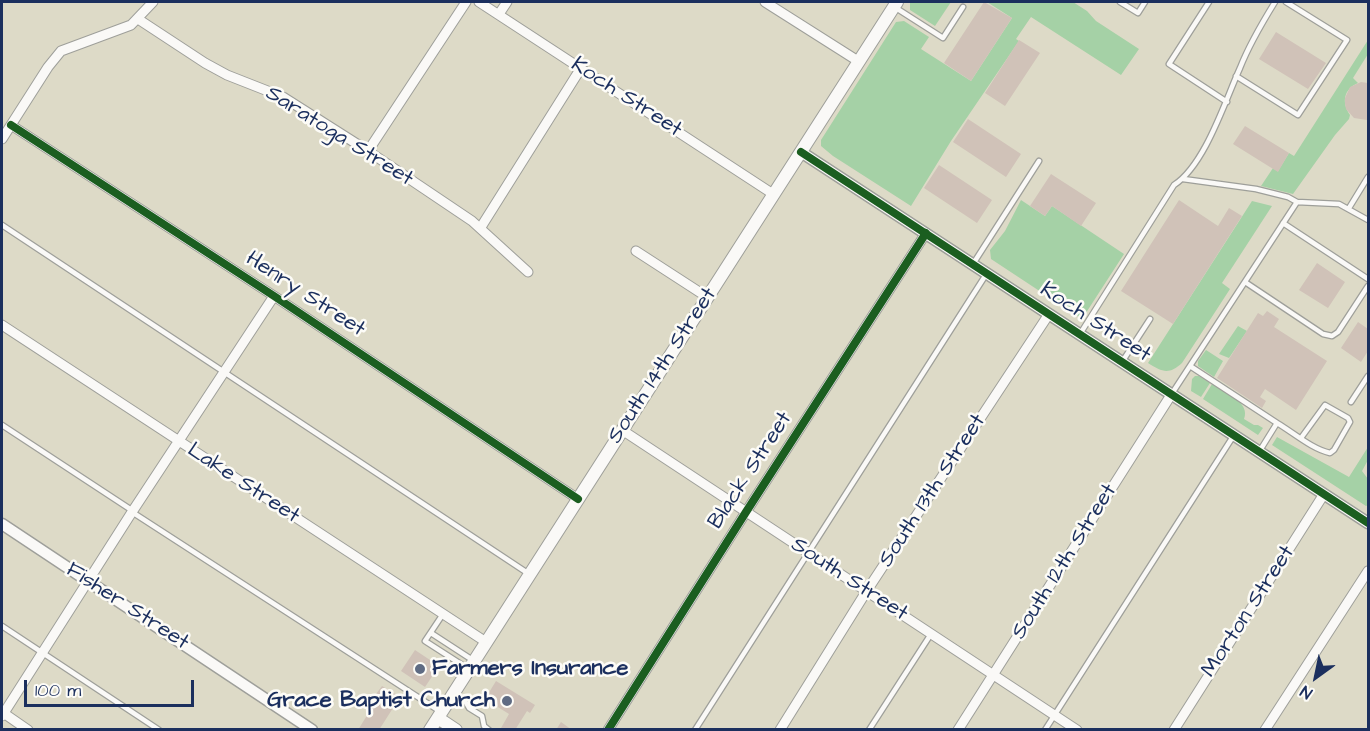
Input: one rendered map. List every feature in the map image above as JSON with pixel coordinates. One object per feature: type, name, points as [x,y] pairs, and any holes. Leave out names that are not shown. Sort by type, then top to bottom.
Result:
[{"type":"main road","name":"South 14th Street","points":[[430,729],[895,4]]},
{"type":"main road","points":[[440,715],[456,729]]},
{"type":"street","points":[[2,139],[48,66],[62,51],[125,28],[138,19],[153,2]]},
{"type":"street","points":[[368,151],[466,2]]},
{"type":"street","name":"Koch Street","points":[[480,2],[773,194]]},
{"type":"street","points":[[499,14],[507,2]]},
{"type":"street","points":[[765,2],[858,62]]},
{"type":"street","name":"Saratoga Street","points":[[138,19],[205,63],[227,75],[283,97],[368,151],[481,227],[528,272]]},
{"type":"street","points":[[481,227],[581,68]]},
{"type":"street","name":"Henry Street","points":[[11,125],[578,498]]},
{"type":"street","name":"Koch Street","points":[[801,152],[1259,452],[1367,520]]},
{"type":"street","name":"Black Street","points":[[608,729],[926,233]]},
{"type":"street","points":[[636,251],[707,297]]},
{"type":"street","points":[[28,729],[2,714],[274,296]]},
{"type":"street","name":"South 13th Street","points":[[780,729],[1049,314]]},
{"type":"street","name":"Lake Street","points":[[2,325],[486,642]]},
{"type":"street","name":"South 12th Street","points":[[958,729],[1172,395]]},
{"type":"street","name":"South Street","points":[[622,430],[1077,729]]},
{"type":"street","name":"Morton Street","points":[[1174,729],[1324,494]]},
{"type":"street","name":"Fisher Street","points":[[2,524],[312,729]]},
{"type":"street","points":[[1265,729],[1368,571]]},
{"type":"lane","points":[[1120,2],[1138,13],[1145,2]]},
{"type":"lane","points":[[1209,2],[1169,64],[1227,102]]},
{"type":"lane","points":[[1080,334],[1174,185],[1184,179],[1204,147],[1227,102],[1236,76],[1259,29],[1275,2]]},
{"type":"lane","points":[[1236,76],[1298,115],[1347,40],[1286,2]]},
{"type":"lane","points":[[895,4],[943,39],[963,7]]},
{"type":"lane","points":[[972,264],[1039,161]]},
{"type":"lane","points":[[1349,208],[1368,177]]},
{"type":"lane","points":[[1184,179],[1256,189],[1288,197],[1297,202],[1340,204],[1368,220]]},
{"type":"lane","points":[[1172,395],[1297,202]]},
{"type":"lane","points":[[1283,223],[1368,279]]},
{"type":"lane","points":[[2,225],[529,574]]},
{"type":"lane","points":[[695,729],[987,273]]},
{"type":"lane","points":[[1245,282],[1323,334],[1332,336],[1338,332],[1368,286]]},
{"type":"lane","points":[[1122,362],[1150,319]]},
{"type":"lane","points":[[1190,366],[1301,438],[1324,451],[1330,453],[1334,450],[1350,422],[1348,418],[1325,405],[1301,438]]},
{"type":"lane","points":[[1352,402],[1368,376]]},
{"type":"lane","points":[[1259,452],[1278,423]]},
{"type":"lane","points":[[2,425],[440,715]]},
{"type":"lane","points":[[1045,729],[1234,435]]},
{"type":"lane","points":[[443,615],[425,641],[471,665]]},
{"type":"lane","points":[[2,626],[159,729]]},
{"type":"lane","points":[[431,633],[471,665]]},
{"type":"lane","points":[[869,729],[931,634]]},
{"type":"lane","points":[[453,693],[465,700],[469,708],[482,716],[484,726],[489,729]]},
{"type":"green space","points":[[910,2],[951,2],[935,26],[910,10]]},
{"type":"green space","points":[[987,2],[1073,2],[1087,11],[1096,21],[1139,49],[1121,75],[1031,17],[1016,39],[1019,41],[951,141],[911,206],[821,146],[821,140],[896,22],[904,21],[929,37],[921,49],[971,81],[1012,18]]},
{"type":"green space","points":[[1368,40],[1368,54],[1353,78],[1358,83],[1345,96],[1349,119],[1293,194],[1261,186],[1273,168],[1278,171],[1289,153],[1294,156]]},
{"type":"green space","points":[[1021,200],[1045,216],[1052,206],[1124,254],[1082,319],[991,259],[990,250],[1005,231]]},
{"type":"green space","points":[[1252,201],[1272,206],[1222,283],[1230,289],[1182,363],[1165,371],[1148,363]]},
{"type":"green space","points":[[1238,326],[1247,331],[1229,358],[1219,354]]},
{"type":"green space","points":[[1206,350],[1223,361],[1214,377],[1198,366],[1198,361]]},
{"type":"green space","points":[[1195,376],[1210,383],[1201,397],[1191,391],[1192,379]]},
{"type":"green space","points":[[1212,384],[1229,394],[1244,407],[1244,419],[1263,428],[1258,435],[1203,399]]},
{"type":"green space","points":[[1277,437],[1349,477],[1368,447],[1368,460],[1362,471],[1368,479],[1368,505],[1366,506],[1272,445]]},
{"type":"building","points":[[984,2],[1012,18],[971,81],[944,63]]},
{"type":"building","points":[[1276,32],[1326,63],[1308,89],[1259,59]]},
{"type":"building","points":[[1019,40],[1040,53],[1005,106],[985,93]]},
{"type":"building","points":[[1361,82],[1368,83],[1368,120],[1354,118],[1346,109],[1345,104],[1350,87]]},
{"type":"building","points":[[968,119],[1021,154],[1006,177],[953,142]]},
{"type":"building","points":[[1245,126],[1289,153],[1278,172],[1233,144]]},
{"type":"building","points":[[939,165],[992,200],[977,223],[924,188]]},
{"type":"building","points":[[1051,174],[1096,203],[1081,226],[1052,206],[1045,216],[1030,206]]},
{"type":"building","points":[[1179,200],[1218,226],[1229,208],[1242,216],[1173,324],[1121,291]]},
{"type":"building","points":[[1317,263],[1345,282],[1328,308],[1299,290]]},
{"type":"building","points":[[1267,311],[1279,319],[1274,327],[1327,361],[1296,410],[1265,389],[1260,397],[1266,401],[1262,408],[1217,378],[1258,313],[1263,316]]},
{"type":"building","points":[[1358,322],[1368,329],[1368,351],[1361,362],[1341,348]]},
{"type":"building","points":[[415,650],[439,666],[425,687],[401,671]]},
{"type":"building","points":[[496,681],[535,705],[530,713],[527,711],[515,730],[501,728],[509,714],[485,699]]},
{"type":"building","points":[[382,686],[400,697],[379,730],[358,730],[379,696],[376,694]]},
{"type":"building","points":[[561,722],[572,730],[556,730]]},
{"type":"cycle path","points":[[11,125],[274,296],[578,499]]},
{"type":"cycle path","points":[[801,152],[1368,523]]},
{"type":"cycle path","points":[[608,730],[926,233]]},
{"type":"place","name":"Farmers Insurance","points":[[420,669]]},
{"type":"place","name":"Grace Baptist Church","points":[[507,701]]}]
